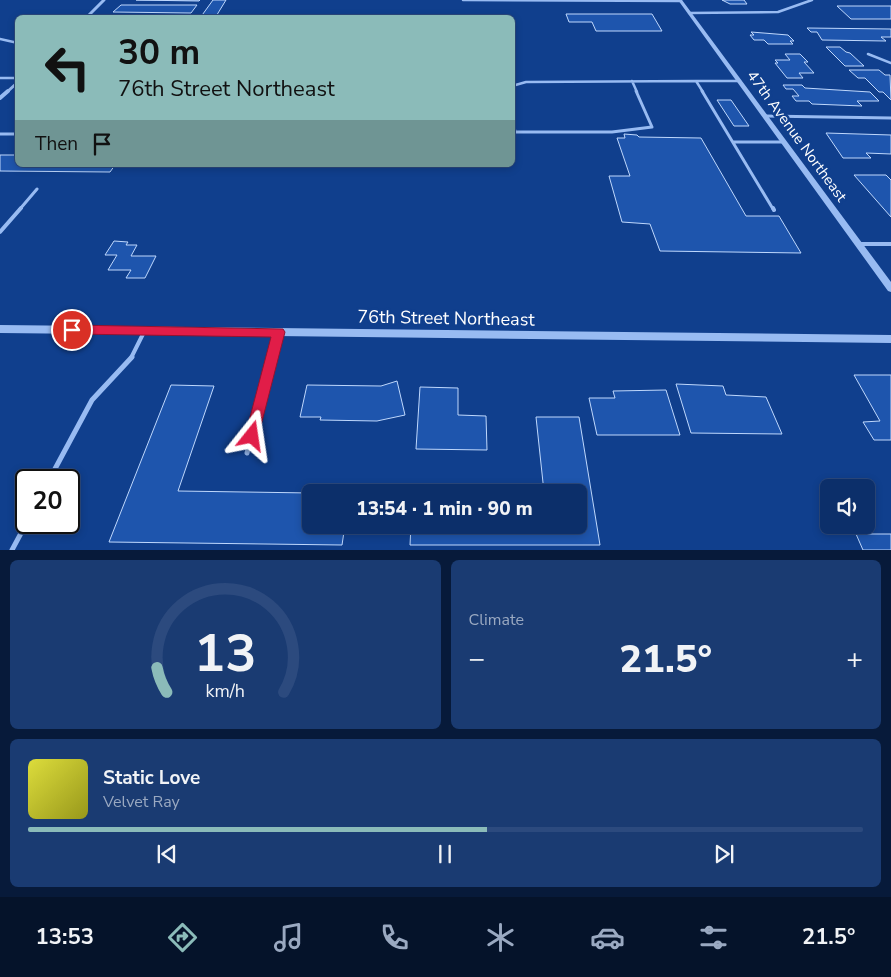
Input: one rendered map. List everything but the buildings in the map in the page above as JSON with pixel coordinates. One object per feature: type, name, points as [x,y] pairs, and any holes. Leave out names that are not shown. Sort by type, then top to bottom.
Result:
[{"type":"street","points":[[89,15],[104,0]]},
{"type":"street","name":"47th Avenue Northeast","points":[[681,0],[891,289]]},
{"type":"street","points":[[0,98],[15,83]]},
{"type":"street","name":"76th Street Northeast","points":[[0,329],[891,339]]},
{"type":"lane","points":[[463,0],[681,0]]},
{"type":"lane","points":[[690,13],[778,12],[812,0]]},
{"type":"lane","points":[[0,39],[15,42]]},
{"type":"lane","points":[[868,54],[891,63]]},
{"type":"lane","points":[[0,78],[15,80]]},
{"type":"lane","points":[[515,132],[612,132],[652,127],[632,81]]},
{"type":"lane","points":[[696,81],[774,210]]},
{"type":"lane","points":[[515,85],[526,82],[740,81]]},
{"type":"lane","points":[[765,116],[891,118]]},
{"type":"lane","points":[[0,134],[15,134]]},
{"type":"lane","points":[[733,142],[784,142]]},
{"type":"lane","points":[[0,232],[37,189]]},
{"type":"lane","points":[[858,244],[891,244]]},
{"type":"lane","points":[[55,469],[92,400],[130,361],[145,330]]},
{"type":"lane","points":[[247,453],[279,332]]},
{"type":"lane","points":[[12,550],[21,534]]},
{"type":"route","points":[[72,330],[279,332],[252,436]]}]
